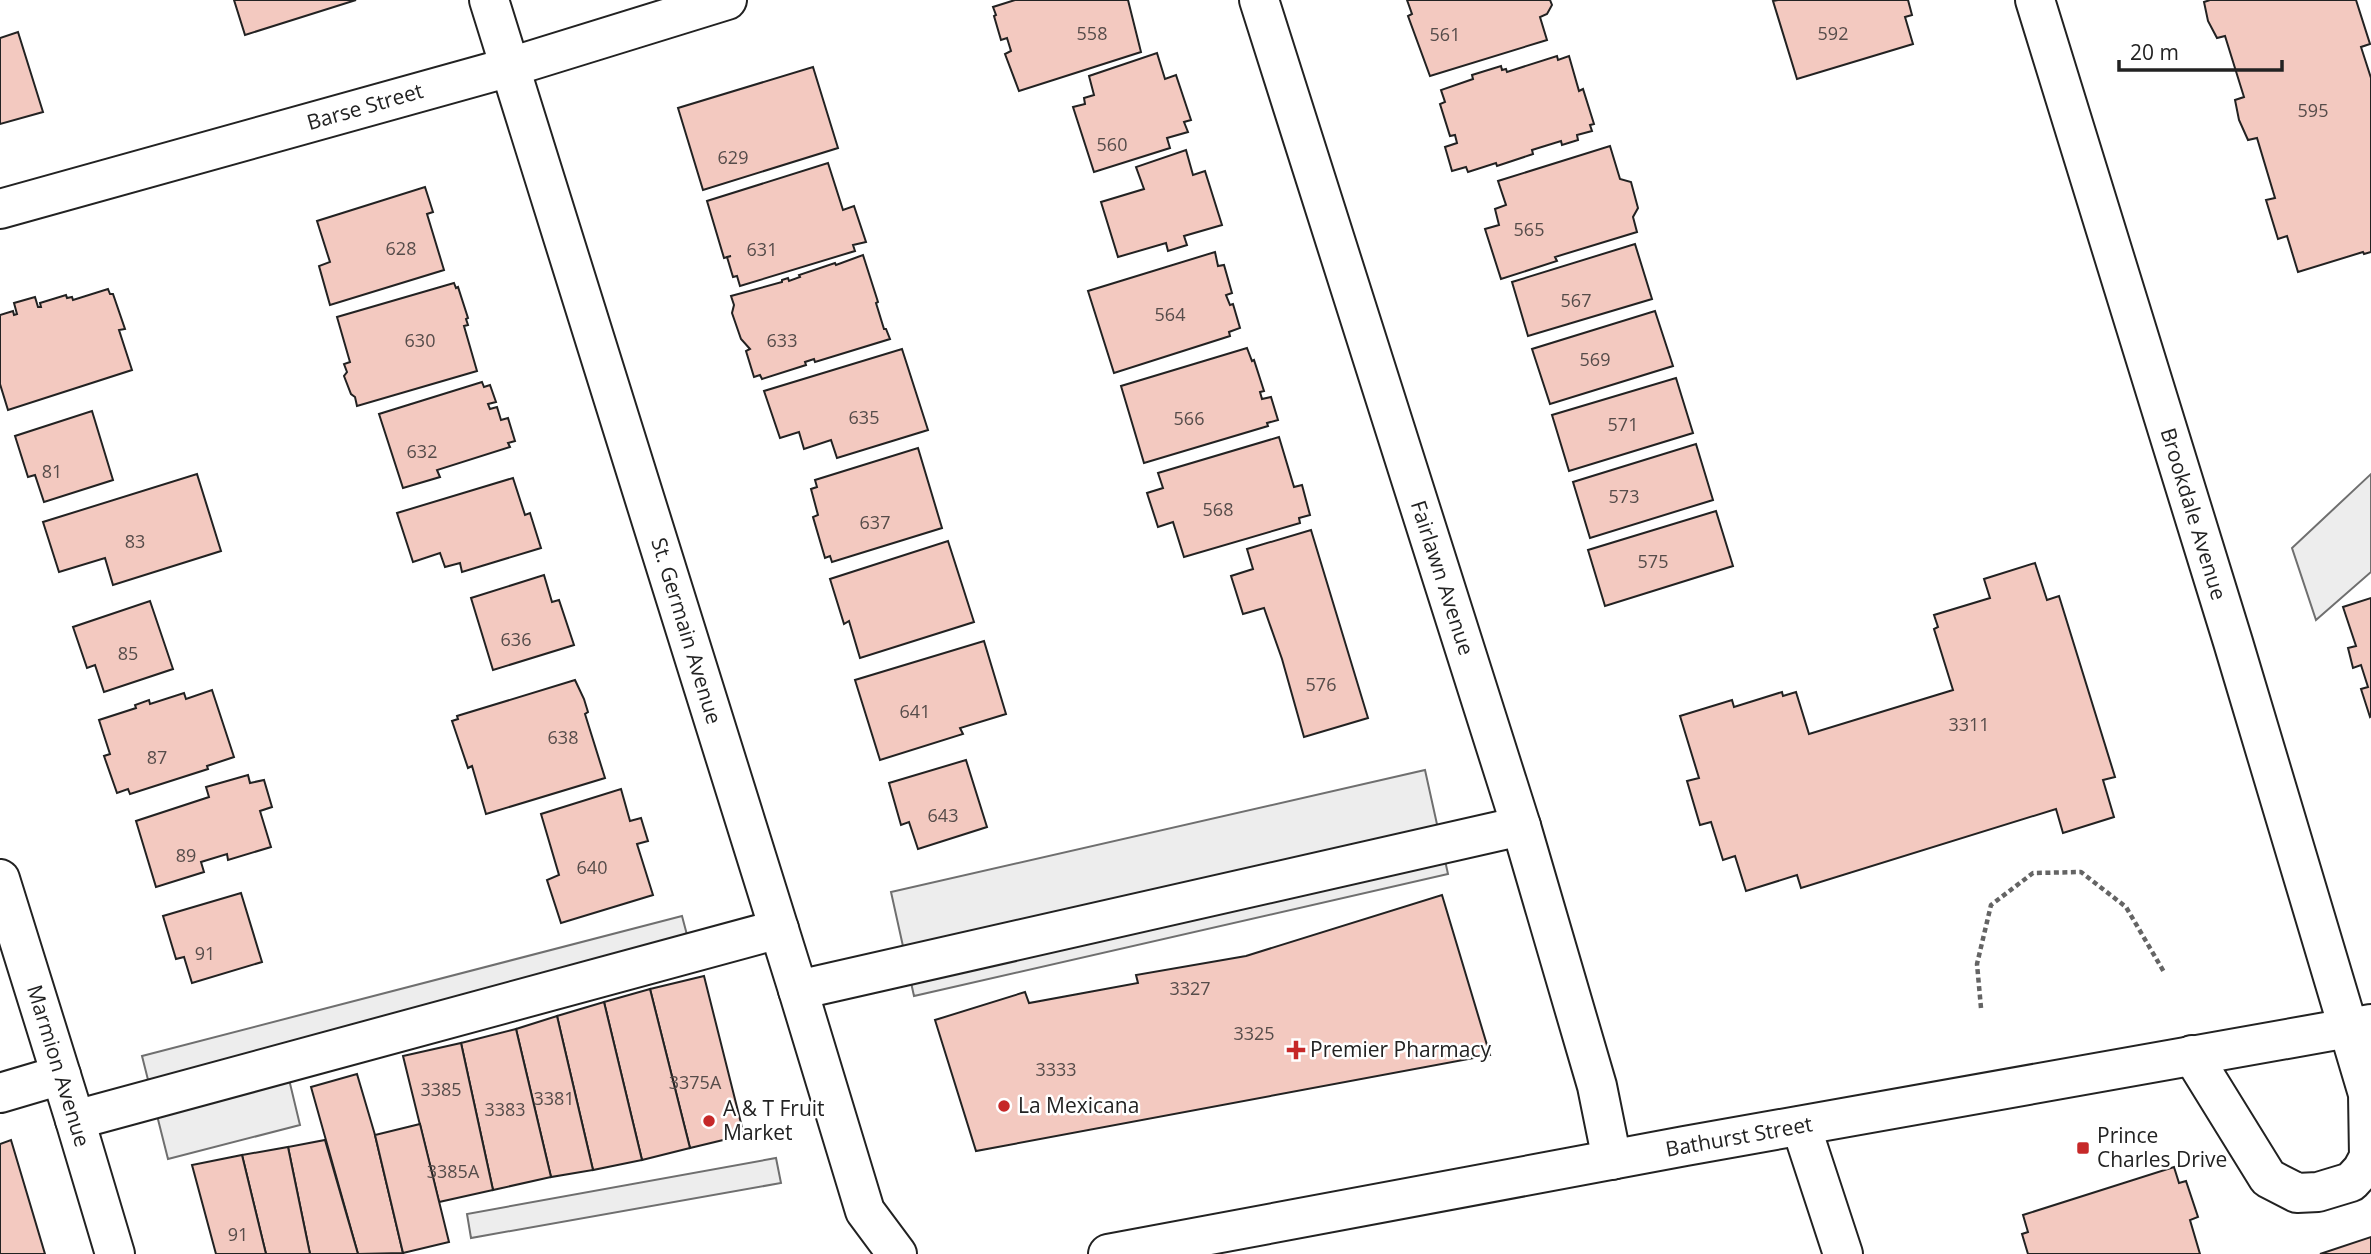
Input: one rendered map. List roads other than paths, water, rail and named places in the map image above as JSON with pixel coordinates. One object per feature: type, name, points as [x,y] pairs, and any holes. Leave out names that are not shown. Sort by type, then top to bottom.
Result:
[{"type":"street","name":"St. Germain Avenue","points":[[489,0],[865,1211],[897,1254]]},
{"type":"street","name":"Barse Street","points":[[0,209],[510,67],[727,0]]},
{"type":"street","name":"Fairlawn Avenue","points":[[1259,0],[1521,826],[1597,1086],[1612,1160]]},
{"type":"street","name":"Brookdale Avenue","points":[[2035,0],[2233,642],[2360,1026],[2368,1094],[2369,1157],[2362,1170],[2351,1182],[2318,1192],[2297,1193],[2268,1178],[2192,1055]]},
{"type":"street","points":[[798,990],[1521,826]]},
{"type":"street","name":"Marmion Avenue","points":[[0,878],[114,1254]]},
{"type":"street","points":[[75,1120],[779,929]]},
{"type":"street","name":"Bathurst Street","points":[[1108,1254],[1612,1160],[2360,1026]]},
{"type":"street","points":[[0,1093],[61,1075]]},
{"type":"street","points":[[1801,1126],[1843,1254]]},
{"type":"place","name":"Premier Pharmacy","points":[[1296,1050]]},
{"type":"place","name":"La Mexicana","points":[[1004,1106]]},
{"type":"place","name":"A & T Fruit Market","points":[[709,1121]]},
{"type":"place","name":"Prince Charles Drive","points":[[2083,1148]]}]
